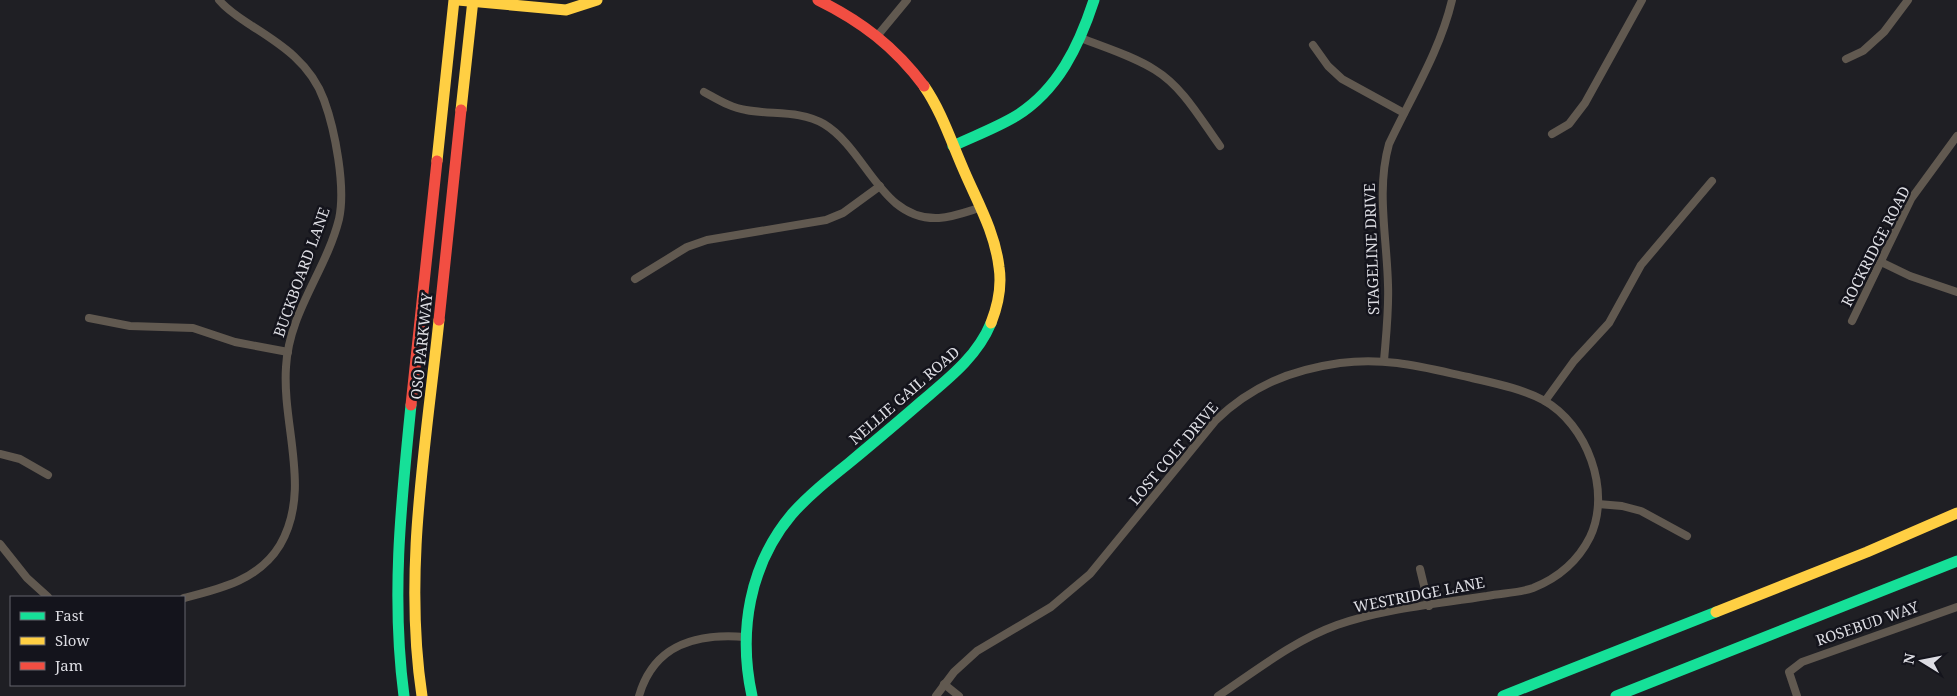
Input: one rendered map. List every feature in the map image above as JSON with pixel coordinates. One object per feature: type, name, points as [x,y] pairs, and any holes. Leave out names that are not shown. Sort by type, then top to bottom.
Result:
[{"type":"main road","name":"OSO PARKWAY","points":[[404,696],[397,633],[396,566],[399,522],[454,0]]},
{"type":"main road","points":[[458,0],[566,10],[597,0]]},
{"type":"main road","name":"NELLIE GAIL ROAD","points":[[752,696],[746,667],[745,637],[749,603],[758,574],[785,523],[812,494],[955,373],[977,351],[997,309],[1000,280],[995,250],[979,208],[927,91],[908,66],[878,35],[847,14],[818,0]]},
{"type":"main road","points":[[953,146],[998,125],[1029,106],[1063,72],[1081,38],[1094,0]]},
{"type":"main road","name":"OSO PARKWAY","points":[[422,696],[416,662],[414,623],[415,552],[473,1]]},
{"type":"main road","points":[[1503,696],[1867,552],[1957,513]]},
{"type":"main road","points":[[1616,696],[1957,561]]},
{"type":"street","name":"BUCKBOARD LANE","points":[[185,598],[224,588],[246,578],[266,564],[279,547],[289,527],[295,505],[295,484],[286,386],[290,334],[327,251],[339,218],[340,180],[336,146],[323,98],[307,70],[285,48],[236,15],[219,0]]},
{"type":"street","points":[[878,35],[907,0]]},
{"type":"street","name":"STAGELINE DRIVE","points":[[1384,361],[1388,286],[1382,184],[1384,161],[1389,144],[1437,44],[1452,0]]},
{"type":"street","points":[[1552,134],[1569,124],[1585,103],[1642,0]]},
{"type":"street","points":[[1846,59],[1863,51],[1884,32],[1908,0]]},
{"type":"street","points":[[1081,38],[1145,64],[1157,71],[1171,82],[1188,102],[1220,146]]},
{"type":"street","points":[[1313,44],[1328,66],[1342,79],[1404,113]]},
{"type":"street","points":[[704,92],[744,110],[795,114],[825,124],[850,148],[898,206],[911,213],[937,218],[979,208]]},
{"type":"street","name":"ROCKRIDGE ROAD","points":[[1852,321],[1911,199],[1957,136]]},
{"type":"street","points":[[1545,401],[1574,360],[1609,323],[1641,265],[1712,181]]},
{"type":"street","points":[[635,279],[687,247],[707,240],[826,220],[843,213],[880,186]]},
{"type":"street","points":[[1881,262],[1910,276],[1957,292]]},
{"type":"street","points":[[89,318],[130,326],[193,328],[243,344],[288,352]]},
{"type":"street","name":"LOST COLT DRIVE","points":[[936,696],[954,672],[977,651],[1051,607],[1073,590],[1090,574],[1216,420],[1233,404],[1266,383],[1286,375],[1339,363],[1400,362],[1521,390],[1545,401],[1570,424],[1581,438],[1590,455],[1596,474],[1599,490],[1598,504]]},
{"type":"street","points":[[0,454],[20,459],[48,475]]},
{"type":"street","points":[[1598,504],[1622,506],[1641,511],[1687,536]]},
{"type":"street","name":"WESTRIDGE LANE","points":[[1218,696],[1284,651],[1316,634],[1363,618],[1530,589],[1548,581],[1576,559],[1590,536],[1598,504]]},
{"type":"street","points":[[0,544],[27,578],[47,596]]},
{"type":"street","points":[[1420,569],[1429,606]]},
{"type":"street","name":"ROSEBUD WAY","points":[[1797,696],[1789,672],[1802,662],[1813,656],[1957,607]]},
{"type":"street","points":[[639,696],[649,673],[664,656],[681,644],[696,638],[714,636],[745,637]]},
{"type":"street","points":[[944,684],[959,696]]},
{"type":"traffic: fast","points":[[953,146],[1016,116],[1044,93],[1065,66],[1074,50],[1094,0]]},
{"type":"traffic: fast","points":[[752,696],[746,648],[747,624],[757,577],[777,534],[792,514],[812,494],[961,367],[978,346],[991,323]]},
{"type":"traffic: fast","points":[[404,696],[398,623],[398,587],[401,514],[411,405]]},
{"type":"traffic: fast","points":[[1616,696],[1957,561]]},
{"type":"traffic: fast","points":[[1503,696],[1716,612]]},
{"type":"traffic: slow","points":[[437,161],[454,0]]},
{"type":"traffic: slow","points":[[458,0],[566,10],[597,0]]},
{"type":"traffic: slow","points":[[461,110],[473,0]]},
{"type":"traffic: slow","points":[[924,86],[941,117],[994,242],[999,267],[1000,288],[991,323]]},
{"type":"traffic: slow","points":[[422,696],[415,602],[418,508],[439,320]]},
{"type":"traffic: slow","points":[[1716,612],[1867,552],[1957,513]]},
{"type":"traffic: jam","points":[[818,0],[849,17],[876,36],[901,59],[924,86]]},
{"type":"traffic: jam","points":[[439,320],[461,110]]},
{"type":"traffic: jam","points":[[411,405],[437,161]]}]
